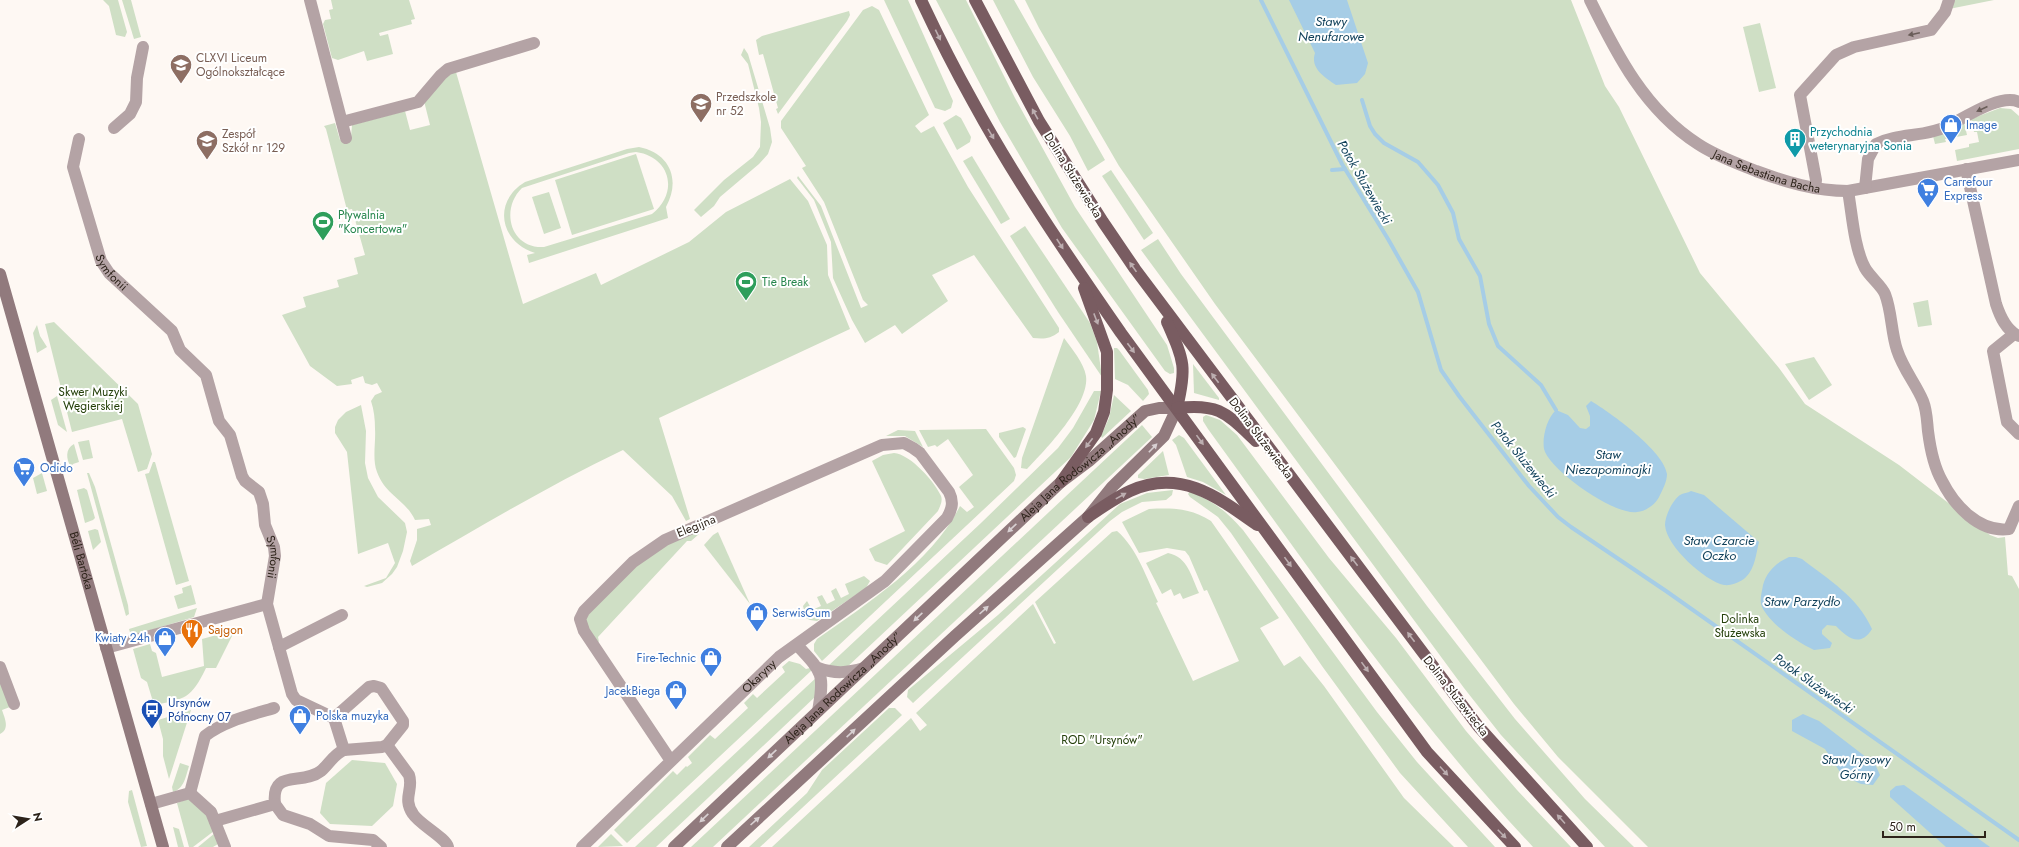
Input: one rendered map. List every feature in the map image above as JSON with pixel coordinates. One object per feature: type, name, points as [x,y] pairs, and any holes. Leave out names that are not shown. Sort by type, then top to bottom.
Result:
[{"type":"main road","points":[[921,0],[972,100],[1025,189],[1077,270],[1121,333],[1427,752],[1515,847]]},
{"type":"main road","name":"Dolina Służewiecka","points":[[975,0],[1010,67],[1057,151],[1103,222],[1156,299],[1478,726],[1587,847]]},
{"type":"main road","points":[[1061,482],[1096,433],[1104,412],[1107,390],[1107,352],[1077,270]]},
{"type":"main road","name":"Béli Bartóka","points":[[0,274],[163,847]]},
{"type":"main road","points":[[727,847],[955,636],[1088,517],[1112,487],[1164,436],[1177,408],[1184,381],[1184,366],[1178,348],[1156,299]]},
{"type":"main road","points":[[1177,408],[1198,405],[1208,406],[1221,412],[1234,421],[1281,464]]},
{"type":"main road","name":"Aleja Jana Rodowicza „Anody”","points":[[674,847],[1061,482],[1089,461],[1145,411],[1158,408],[1177,408]]},
{"type":"main road","points":[[1088,517],[1131,491],[1155,484],[1181,483],[1203,490],[1222,500],[1265,531]]},
{"type":"street","points":[[310,0],[346,138]]},
{"type":"street","name":"Jana Sebastiana Bacha","points":[[1590,0],[1619,58],[1632,78],[1674,128],[1699,145],[1729,160],[1787,182],[1815,188],[1848,191],[2019,160]]},
{"type":"street","points":[[1815,188],[1816,180],[1800,95],[1836,55],[1854,47],[1930,30],[1945,12],[1950,0]]},
{"type":"street","points":[[342,122],[418,102],[448,69],[534,43]]},
{"type":"street","points":[[114,128],[130,114],[136,102],[137,78],[143,46]]},
{"type":"street","points":[[1865,188],[1868,159],[1876,144],[1946,127],[1994,104],[2014,100],[2019,102]]},
{"type":"street","name":"Symfonii","points":[[79,139],[72,167],[101,261],[109,273],[172,331],[180,350],[206,376],[219,421],[230,435],[242,476],[245,481],[259,492],[263,504],[265,525],[274,547],[275,556],[267,604]]},
{"type":"street","points":[[1966,169],[1996,304],[2000,315],[2016,335],[1993,351],[2007,422],[2019,434]]},
{"type":"street","points":[[1848,191],[1858,247],[1864,267],[1872,280],[1885,291],[1891,314],[1897,349],[1907,374],[1923,402],[1932,454],[1941,481],[1956,502],[1971,518],[1998,530],[2009,529],[2019,506]]},
{"type":"street","name":"Elegijna","points":[[671,761],[598,653],[580,623],[580,616],[584,611],[633,562],[678,533],[712,520],[878,447],[896,443],[904,443],[920,453],[949,492],[953,505],[947,518]]},
{"type":"street","name":"Okaryny","points":[[582,847],[779,657],[885,581],[947,518]]},
{"type":"street","points":[[106,648],[267,604],[292,694],[296,700],[334,718],[344,750]]},
{"type":"street","points":[[279,647],[342,615]]},
{"type":"street","points":[[797,645],[818,668],[822,678],[823,688],[818,711]]},
{"type":"street","points":[[0,667],[14,704]]},
{"type":"street","points":[[818,668],[830,673],[846,673],[864,668]]},
{"type":"street","points":[[334,718],[368,687],[374,686],[381,688],[403,721],[403,725],[386,745],[377,749],[344,750],[320,771],[279,783],[274,790],[274,804],[283,815],[310,824],[329,836],[372,840],[381,847]]},
{"type":"street","points":[[190,793],[205,736],[212,730],[236,720],[274,708]]},
{"type":"street","points":[[386,745],[409,775],[411,780],[407,797],[411,812],[448,847]]},
{"type":"street","points":[[151,804],[190,793]]},
{"type":"street","points":[[190,793],[204,804],[215,821],[225,847]]},
{"type":"street","points":[[215,821],[274,804]]},
{"type":"green space","points":[[103,0],[118,0],[127,32],[125,37],[116,35],[109,6]]},
{"type":"green space","points":[[122,0],[131,0],[141,37],[134,39]]},
{"type":"green space","points":[[331,0],[409,0],[415,19],[411,20],[412,24],[379,33],[380,36],[388,34],[393,54],[367,61],[364,51],[338,60],[332,58],[323,24],[325,20],[331,19],[329,10],[333,9]]},
{"type":"green space","points":[[884,0],[908,0],[953,101],[951,108],[945,111],[935,108]]},
{"type":"green space","points":[[936,0],[966,0],[1015,98],[1075,207],[1167,345],[1174,368],[1174,373],[1170,374],[1165,371],[1062,228],[1000,122]]},
{"type":"green space","points":[[993,0],[1014,0],[1105,160],[1088,171],[1070,136],[1033,77]]},
{"type":"green space","name":"Dolinka Służewska","points":[[1025,0],[1571,0],[1605,86],[1619,107],[1700,273],[1779,368],[1805,404],[1899,465],[1990,535],[1998,538],[2005,537],[2008,575],[2012,576],[2019,589],[2019,847],[1648,847],[1558,757],[1514,704],[1215,304],[1119,166],[1039,28]]},
{"type":"green space","points":[[1955,0],[1994,0],[1949,9]]},
{"type":"green space","points":[[872,6],[879,10],[929,115],[915,126],[921,133],[934,126],[968,187],[1059,328],[1059,332],[1053,336],[1033,338],[974,255],[932,275],[948,301],[902,334],[895,325],[865,343],[852,320],[833,278],[831,242],[814,200],[797,178],[798,176],[821,206],[861,308],[868,305],[863,300],[824,202],[802,168],[806,166],[781,128],[781,121],[863,10]]},
{"type":"green space","points":[[849,11],[850,15],[847,21],[778,114],[776,109],[778,108],[763,54],[759,55],[756,40],[762,36]]},
{"type":"green space","points":[[1760,23],[1776,88],[1759,92],[1743,27]]},
{"type":"green space","points":[[744,48],[748,54],[770,128],[772,142],[768,154],[759,164],[720,197],[714,206],[701,217],[694,210],[724,180],[753,157],[760,147],[761,122],[759,108],[748,64],[741,55]]},
{"type":"green space","points":[[456,72],[523,304],[596,273],[601,285],[689,242],[726,212],[790,179],[808,201],[827,245],[828,275],[850,329],[659,418],[690,519],[686,521],[672,496],[623,450],[542,492],[412,566],[410,561],[417,540],[417,529],[431,525],[429,519],[415,520],[406,507],[385,487],[377,472],[374,456],[375,418],[371,401],[375,395],[382,392],[377,383],[372,385],[365,383],[363,376],[351,380],[352,384],[337,386],[310,366],[282,315],[306,307],[303,297],[339,287],[337,280],[358,274],[354,258],[365,255],[352,209],[347,210],[324,126],[335,123],[340,140],[351,137],[352,125],[405,111],[410,130],[430,125],[424,101],[446,75]]},
{"type":"green space","points":[[2000,108],[2011,109],[2019,116],[2019,149],[1957,161],[1955,150],[1969,147],[1969,144],[1979,142],[1977,132],[1974,132],[1971,119]]},
{"type":"green space","points":[[956,115],[961,118],[971,137],[970,142],[957,150],[943,123]]},
{"type":"green space","points":[[1964,122],[1967,135],[1945,139],[1946,142],[1935,144],[1933,136]]},
{"type":"green space","points":[[639,147],[650,150],[658,155],[670,169],[672,187],[666,207],[668,218],[529,263],[527,255],[535,253],[523,248],[514,240],[504,221],[504,210],[508,200],[515,190],[525,182],[627,149]],"holes":[[[636,152],[648,155],[664,168],[668,186],[666,196],[660,206],[652,214],[544,247],[532,246],[523,242],[516,235],[510,216],[511,206],[515,197],[522,188],[629,153]]]},
{"type":"green space","points":[[636,154],[654,209],[572,235],[555,180]]},
{"type":"green space","points":[[972,156],[1010,219],[1001,224],[963,161]]},
{"type":"green space","points":[[1111,170],[1153,233],[1144,240],[1102,176]]},
{"type":"green space","points":[[549,192],[561,228],[544,234],[532,197]]},
{"type":"green space","points":[[1025,226],[1090,323],[1097,342],[1102,377],[1058,312],[1010,236]]},
{"type":"green space","points":[[1158,239],[1181,274],[1427,606],[1515,719],[1585,799],[1634,847],[1605,847],[1501,735],[1464,688],[1141,250]]},
{"type":"green space","points":[[1928,300],[1932,325],[1918,327],[1913,303]]},
{"type":"green space","name":"Skwer Muzyki Węgierskiej","points":[[54,322],[138,404],[152,454],[147,469],[138,472],[122,419],[72,432],[45,324]]},
{"type":"green space","points":[[37,325],[40,336],[47,347],[37,353],[33,333]]},
{"type":"green space","points":[[1064,338],[1077,356],[1085,371],[1085,387],[1081,400],[1074,413],[1055,439],[1027,469],[1021,468],[1022,458]]},
{"type":"green space","points":[[1114,348],[1119,350],[1148,390],[1149,394],[1143,401],[1128,385],[1115,379]]},
{"type":"green space","points":[[1814,357],[1832,385],[1809,400],[1785,364]]},
{"type":"green space","points":[[1193,364],[1219,398],[1219,400],[1194,393]]},
{"type":"green space","points":[[1094,391],[1101,391],[1094,420],[1071,457],[845,669],[827,667],[981,523],[1058,448],[1073,428]]},
{"type":"green space","points":[[1114,395],[1131,411],[1102,438],[1101,436],[1109,418]]},
{"type":"green space","points":[[57,396],[67,432],[58,425],[51,400]]},
{"type":"green space","points":[[361,405],[366,431],[365,463],[368,478],[378,497],[405,523],[407,532],[403,551],[397,567],[392,574],[382,583],[367,587],[364,586],[386,578],[395,563],[388,543],[358,554],[347,452],[335,433],[335,427],[338,420],[346,412]]},
{"type":"green space","points":[[1206,415],[1220,420],[1237,435],[1329,558],[1396,638],[1466,731],[1517,790],[1571,847],[1533,847],[1489,798],[1404,696],[1364,643],[1208,429],[1203,421],[1203,417]]},
{"type":"green space","points":[[1142,425],[1152,437],[713,847],[691,847]]},
{"type":"green space","points":[[1023,427],[1026,429],[1016,457],[1014,458],[999,437],[999,433]]},
{"type":"green space","points":[[986,429],[1014,468],[1016,475],[1014,481],[822,661],[814,651],[814,644],[817,639],[877,596],[916,563],[948,526],[960,506],[967,512],[974,507],[959,487],[973,475],[948,439],[937,447],[935,445],[928,447],[919,430]]},
{"type":"green space","points":[[898,430],[915,431],[923,447],[905,436],[886,436]]},
{"type":"green space","points":[[1179,435],[1184,438],[1226,495],[1203,482],[1187,477],[1176,445],[1172,440]]},
{"type":"green space","points":[[89,440],[93,458],[83,460],[78,442]]},
{"type":"green space","points":[[74,444],[79,462],[73,464],[71,467],[67,454],[71,446]]},
{"type":"green space","points":[[1163,451],[1169,475],[1144,479],[1138,478],[1138,475]]},
{"type":"green space","points":[[894,453],[907,458],[914,463],[938,490],[942,500],[938,511],[887,565],[875,561],[869,549],[905,531],[872,461],[883,455]]},
{"type":"green space","points":[[153,462],[155,462],[189,581],[176,585],[145,474],[149,473]]},
{"type":"green space","points":[[42,473],[47,491],[37,494],[33,478]]},
{"type":"green space","points":[[87,473],[89,473],[95,487],[128,605],[129,614],[126,616]]},
{"type":"green space","points":[[84,488],[87,490],[95,518],[85,523],[77,490]]},
{"type":"green space","points":[[1173,490],[1172,495],[1166,500],[1142,502],[1122,512],[1110,521],[913,703],[907,697],[908,690],[998,615],[1120,504],[1147,493]]},
{"type":"green space","points":[[1190,491],[1219,507],[1243,530],[1377,712],[1417,762],[1495,847],[1468,847],[1400,773],[1322,666],[1231,533],[1218,517],[1190,497],[1188,494]]},
{"type":"green space","name":"ROD \"Ursynów\"","points":[[1149,509],[1189,511],[1211,521],[1279,618],[1260,628],[1284,666],[1300,656],[1324,686],[1404,798],[1454,847],[772,847],[911,718],[920,731],[927,725],[916,713],[1033,604],[1054,644],[1056,643],[1035,602],[1112,532],[1117,531],[1136,555],[1158,602],[1156,603],[1193,681],[1239,661],[1207,590],[1204,591],[1189,556],[1185,551],[1167,548],[1139,553],[1122,522]]},
{"type":"green space","points":[[95,529],[98,530],[101,542],[93,550],[88,531]]},
{"type":"green space","points":[[698,531],[699,534],[691,541],[687,541],[598,637],[599,642],[591,638],[585,618],[633,566],[671,541]]},
{"type":"green space","points":[[718,532],[750,604],[704,545],[713,535]]},
{"type":"green space","points":[[1168,553],[1175,555],[1188,568],[1199,593],[1183,599],[1180,593],[1174,596],[1171,589],[1162,594],[1146,563]]},
{"type":"green space","points":[[864,576],[870,581],[866,588],[817,621],[806,618],[803,606],[807,601],[812,610],[821,606],[817,597],[822,595],[827,604],[835,600],[831,591],[836,588],[841,598],[849,594],[845,584]]},
{"type":"green space","points":[[191,585],[196,604],[178,609],[174,596],[183,593],[182,588]]},
{"type":"green space","points":[[197,608],[194,617],[131,636],[129,629]]},
{"type":"green space","points":[[235,630],[216,668],[206,668],[191,692],[180,699],[154,705],[147,682],[141,678],[133,649],[150,644],[152,651],[156,653],[162,677],[204,666],[202,639]]},
{"type":"green space","points":[[789,661],[800,664],[806,669],[810,668],[812,670],[627,843],[614,830],[673,771],[677,775],[686,766],[687,767],[692,763],[688,757],[710,735],[715,739],[748,708],[744,703],[753,694],[757,698],[785,672],[782,667]]},
{"type":"green space","points":[[818,676],[816,696],[656,847],[635,847]]},
{"type":"green space","points":[[0,678],[10,707],[2,710],[6,727],[0,734]]},
{"type":"green space","points":[[889,708],[895,708],[902,715],[760,847],[749,847],[807,793],[822,770]]},
{"type":"green space","points":[[191,710],[169,779],[163,756],[163,739],[158,720]]},
{"type":"green space","points":[[352,760],[385,763],[397,784],[393,806],[372,826],[330,824],[320,813],[326,783]]},
{"type":"green space","points":[[180,763],[189,766],[186,778],[182,785],[173,792],[172,787]]},
{"type":"green space","points":[[132,790],[147,846],[141,847],[128,802],[129,791]]},
{"type":"green space","points":[[187,799],[206,813],[214,831],[193,847],[189,847],[177,803]]},
{"type":"green space","points":[[173,827],[179,829],[184,847],[178,847]]},
{"type":"green space","points":[[215,833],[218,844],[213,847],[198,847]]},
{"type":"green space","points":[[611,834],[623,846],[598,847]]},
{"type":"water","name":"Stawy Nenufarowe","points":[[1289,0],[1347,0],[1368,63],[1365,74],[1357,83],[1336,85],[1319,72],[1314,63],[1315,53]]},
{"type":"water","name":"Staw Niezapominajki","points":[[1591,401],[1611,414],[1635,433],[1657,455],[1664,465],[1667,474],[1665,485],[1656,501],[1648,509],[1637,512],[1627,511],[1614,507],[1599,499],[1570,479],[1549,458],[1544,449],[1546,428],[1553,413],[1556,410],[1568,415],[1580,428],[1586,429],[1590,426],[1590,416],[1586,406]]},
{"type":"water","name":"Staw Czarcie Oczko","points":[[1691,491],[1704,495],[1759,542],[1755,561],[1749,573],[1741,580],[1727,585],[1716,582],[1697,570],[1672,543],[1667,533],[1665,521],[1677,498],[1681,494]]},
{"type":"water","name":"Staw Parzydło","points":[[1789,557],[1802,559],[1851,598],[1866,618],[1872,629],[1868,635],[1858,640],[1845,634],[1836,626],[1827,625],[1822,630],[1822,634],[1832,643],[1830,648],[1814,650],[1792,637],[1771,620],[1761,604],[1763,585],[1773,568]]},
{"type":"water","name":"Staw Irysowy Górny","points":[[1803,714],[1819,721],[1875,764],[1880,775],[1873,785],[1861,784],[1848,778],[1840,772],[1825,749],[1792,731],[1792,720]]},
{"type":"water","points":[[1904,785],[1990,847],[1946,847],[1890,797],[1890,791],[1896,786]]},
{"type":"waterway","name":"Potok Służewiecki","points":[[1261,0],[1342,164],[1388,239],[1418,292],[1441,370],[1459,396],[1529,486],[1558,517],[1571,527],[1666,591],[2019,840]]},
{"type":"waterway","points":[[1362,100],[1370,126],[1375,134],[1384,143],[1418,162],[1438,185],[1453,213],[1459,239],[1480,276],[1489,324],[1498,346],[1541,385],[1556,410]]},
{"type":"waterway","points":[[1332,170],[1345,169]]},
{"type":"place","name":"CLXVI Liceum Ogólnokształcące","points":[[181,84]]},
{"type":"place","name":"Przedszkole nr 52","points":[[701,124]]},
{"type":"place","name":"Image","points":[[1951,144]]},
{"type":"place","name":"Przychodnia weterynaryjna Sonia","points":[[1795,158]]},
{"type":"place","name":"Zespół Szkół nr 129","points":[[207,160]]},
{"type":"place","name":"Carrefour Express","points":[[1928,208]]},
{"type":"place","name":"Pływalnia \"Koncertowa\"","points":[[323,242]]},
{"type":"place","name":"Tie Break","points":[[746,302]]},
{"type":"place","name":"Odido","points":[[24,488]]},
{"type":"place","name":"SerwisGum","points":[[757,632]]},
{"type":"place","name":"Sajgon","points":[[192,650]]},
{"type":"place","name":"Kwiaty 24h","points":[[165,658]]},
{"type":"place","name":"Fire-Technic","points":[[711,678]]},
{"type":"place","name":"JacekBiega","points":[[676,710]]},
{"type":"place","name":"Ursynów Północny 07","points":[[152,730]]},
{"type":"place","name":"Polska muzyka","points":[[300,736]]}]
